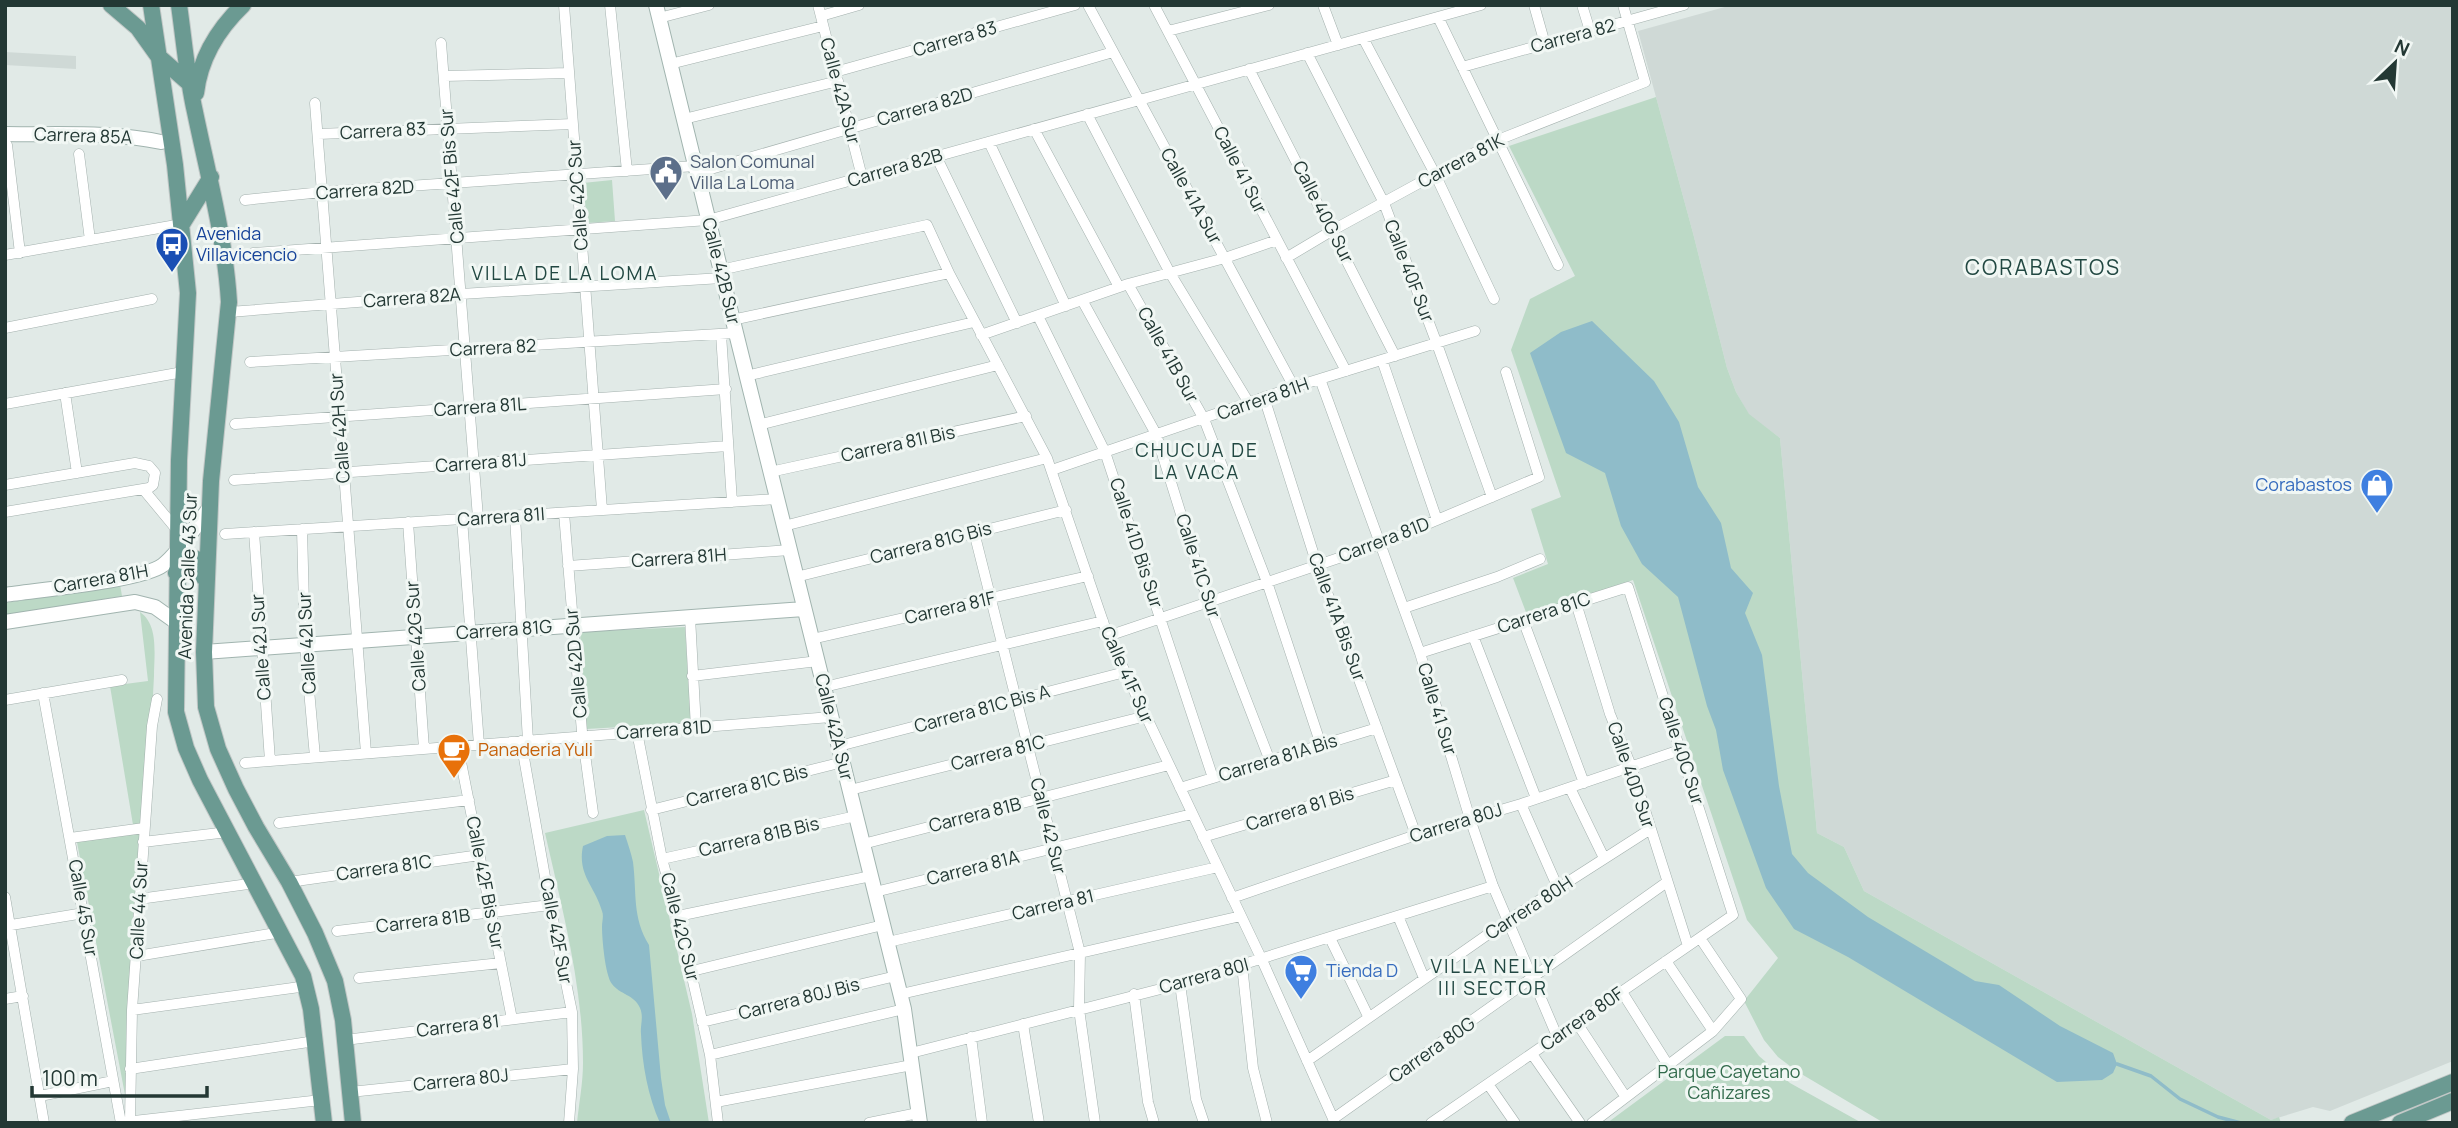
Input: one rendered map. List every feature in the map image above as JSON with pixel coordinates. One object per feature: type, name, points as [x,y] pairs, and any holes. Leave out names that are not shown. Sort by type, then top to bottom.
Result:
[{"type":"main road","points":[[111,5],[131,21],[158,56],[190,84]]},
{"type":"main road","name":"Avenida Calle 43 Sur","points":[[151,5],[175,165],[188,293],[177,530],[175,703],[181,732],[196,772],[282,932],[307,986],[324,1123]]},
{"type":"main road","name":"Avenida Calle 43 Sur","points":[[179,5],[194,110],[211,177],[228,281],[229,312],[210,507],[204,652],[206,707],[218,749],[256,827],[316,933],[335,981],[345,1040],[353,1123]]},
{"type":"main road","points":[[194,110],[196,88],[210,48],[223,27],[243,5]]},
{"type":"main road","points":[[182,224],[211,177]]},
{"type":"main road","points":[[176,573],[181,560],[186,557],[197,559],[207,584]]},
{"type":"main road","points":[[2352,1123],[2453,1082]]},
{"type":"main road","points":[[2400,1123],[2453,1101]]},
{"type":"street","name":"Calle 42C Sur","points":[[564,5],[603,510]]},
{"type":"street","points":[[610,5],[627,171]]},
{"type":"street","points":[[658,12],[709,5]]},
{"type":"street","points":[[670,64],[859,5]]},
{"type":"street","name":"Carrera 83","points":[[684,119],[836,77],[1075,5]]},
{"type":"street","name":"Calle 41A Sur","points":[[1088,5],[1294,387]]},
{"type":"street","name":"Calle 41 Sur","points":[[1154,5],[1346,371]]},
{"type":"street","points":[[1168,31],[1269,5]]},
{"type":"street","points":[[1323,5],[1338,45]]},
{"type":"street","name":"Carrera 82B","points":[[253,253],[708,220],[1481,5]]},
{"type":"street","points":[[1534,5],[1545,44]]},
{"type":"street","points":[[1582,5],[1590,32]]},
{"type":"street","points":[[1623,5],[1627,21]]},
{"type":"street","name":"Carrera 82","points":[[1462,67],[1679,6]]},
{"type":"street","name":"Calle 42B Sur","points":[[658,12],[721,274],[730,329],[726,389],[732,502]]},
{"type":"street","name":"Calle 42A Sur","points":[[821,15],[862,177]]},
{"type":"street","points":[[1438,17],[1558,265]]},
{"type":"street","name":"Carrera 81K","points":[[1286,258],[1498,140],[1645,82],[1627,21]]},
{"type":"street","points":[[1363,38],[1435,174],[1494,299]]},
{"type":"street","name":"Calle 42F Bis Sur","points":[[441,43],[478,518]]},
{"type":"street","name":"Carrera 82D","points":[[245,200],[577,174],[696,170],[1113,52]]},
{"type":"street","name":"Calle 40F Sur","points":[[1307,53],[1384,203],[1492,497]]},
{"type":"street","name":"Calle 40G Sur","points":[[1249,69],[1395,356]]},
{"type":"street","points":[[444,76],[569,73]]},
{"type":"street","name":"Calle 42H Sur","points":[[315,103],[366,753]]},
{"type":"street","points":[[1087,114],[1170,273],[1249,403]]},
{"type":"street","name":"Carrera 83","points":[[318,134],[573,124]]},
{"type":"street","name":"Calle 41B Sur","points":[[1034,129],[1204,419],[1267,582],[1321,745]]},
{"type":"street","name":"Carrera 85A","points":[[6,140],[107,136],[161,142]]},
{"type":"street","points":[[6,140],[8,182],[20,253]]},
{"type":"street","points":[[989,142],[1066,306]]},
{"type":"street","points":[[79,154],[90,240]]},
{"type":"street","points":[[936,156],[1017,323]]},
{"type":"street","points":[[5,255],[182,224]]},
{"type":"street","name":"Carrera 82A","points":[[229,312],[721,274],[927,225]]},
{"type":"street","name":"Calle 41F Sur","points":[[927,225],[948,273],[1047,458],[1108,636],[1262,960],[1334,1121]]},
{"type":"street","points":[[981,335],[1124,286],[1225,258],[1277,240]]},
{"type":"street","name":"Carrera 82","points":[[250,362],[590,342],[730,329],[948,273]]},
{"type":"street","points":[[5,328],[152,299]]},
{"type":"street","name":"Calle 41C Sur","points":[[1082,300],[1156,434],[1208,601],[1270,761]]},
{"type":"street","name":"Calle 41D Bis Sur","points":[[1038,316],[1105,452],[1213,778]]},
{"type":"street","points":[[746,376],[974,322]]},
{"type":"street","name":"Calle 42A Sur","points":[[730,329],[746,376],[903,1002],[919,1118]]},
{"type":"street","name":"Carrera 81H","points":[[1052,470],[1294,387],[1475,331]]},
{"type":"street","points":[[1382,360],[1437,520]]},
{"type":"street","points":[[758,425],[998,365]]},
{"type":"street","points":[[5,404],[183,372]]},
{"type":"street","name":"Carrera 81D","points":[[1108,636],[1380,544],[1539,477],[1506,372]]},
{"type":"street","name":"Calle 41 Sur","points":[[1320,379],[1420,653],[1470,820],[1493,886],[1557,1036]]},
{"type":"street","name":"Carrera 81L","points":[[235,424],[726,389]]},
{"type":"street","points":[[65,393],[77,473]]},
{"type":"street","name":"Calle 41A Bis Sur","points":[[1265,397],[1318,565],[1416,835]]},
{"type":"street","name":"Carrera 81I Bis","points":[[770,472],[1026,416]]},
{"type":"street","name":"Carrera 81J","points":[[234,480],[729,446]]},
{"type":"street","points":[[784,526],[1047,458]]},
{"type":"street","points":[[5,485],[142,463],[155,473],[153,485],[143,489],[5,512]]},
{"type":"street","points":[[143,489],[177,530]]},
{"type":"street","name":"Carrera 81I","points":[[225,534],[777,499]]},
{"type":"street","name":"Carrera 81H","points":[[5,595],[147,573],[165,564],[210,507]]},
{"type":"street","name":"Carrera 81G Bis","points":[[796,577],[1066,510]]},
{"type":"street","name":"Calle 42D Sur","points":[[564,513],[583,737],[593,813]]},
{"type":"street","name":"Calle 42F Sur","points":[[515,516],[525,741],[550,905],[572,1012],[573,1069],[569,1123]]},
{"type":"street","points":[[462,519],[479,745]]},
{"type":"street","name":"Calle 42G Sur","points":[[408,522],[424,749]]},
{"type":"street","name":"Calle 42I Sur","points":[[302,529],[305,645],[315,757]]},
{"type":"street","name":"Calle 42J Sur","points":[[254,532],[270,761]]},
{"type":"street","name":"Calle 42 Sur","points":[[974,533],[1080,953],[1079,1009],[1095,1123]]},
{"type":"street","name":"Carrera 81H","points":[[568,566],[790,550]]},
{"type":"street","points":[[1404,608],[1497,577],[1540,559]]},
{"type":"street","name":"Carrera 81F","points":[[812,639],[1088,576]]},
{"type":"street","name":"Carrera 81C","points":[[1420,653],[1628,587]]},
{"type":"street","name":"Calle 40C Sur","points":[[1628,587],[1733,915]]},
{"type":"street","name":"Carrera 81H","points":[[5,622],[135,602],[155,607],[176,622]]},
{"type":"street","name":"Calle 40D Sur","points":[[1576,603],[1610,714],[1630,766],[1688,946]]},
{"type":"street","name":"Carrera 81G","points":[[204,652],[804,608]]},
{"type":"street","points":[[690,617],[696,728]]},
{"type":"street","points":[[1523,620],[1584,783]]},
{"type":"street","points":[[824,687],[1103,621]]},
{"type":"street","points":[[1473,636],[1536,798]]},
{"type":"street","points":[[692,676],[818,661]]},
{"type":"street","name":"Carrera 81C Bis A","points":[[839,746],[1125,672]]},
{"type":"street","points":[[5,699],[122,680]]},
{"type":"street","name":"Calle 45 Sur","points":[[43,693],[113,1081],[124,1122]]},
{"type":"street","name":"Calle 44 Sur","points":[[124,1122],[130,1069],[144,828],[157,699]]},
{"type":"street","name":"Carrera 81C","points":[[850,790],[1146,716]]},
{"type":"street","name":"Carrera 81D","points":[[244,763],[831,717]]},
{"type":"street","name":"Carrera 81A Bis","points":[[1180,789],[1377,728]]},
{"type":"street","name":"Calle 42C Sur","points":[[637,732],[662,859],[710,1055],[718,1123]]},
{"type":"street","name":"Calle 42F Bis Sur","points":[[458,747],[512,1019]]},
{"type":"street","name":"Carrera 80J","points":[[1232,898],[1416,835],[1521,804],[1681,750]]},
{"type":"street","name":"Carrera 81C Bis","points":[[651,810],[843,762]]},
{"type":"street","name":"Carrera 81B","points":[[863,844],[1169,765]]},
{"type":"street","name":"Carrera 81 Bis","points":[[1203,838],[1396,780]]},
{"type":"street","points":[[1570,788],[1604,858]]},
{"type":"street","points":[[279,823],[469,800]]},
{"type":"street","points":[[1521,804],[1558,888]]},
{"type":"street","name":"Carrera 81A","points":[[875,891],[1192,814]]},
{"type":"street","name":"Carrera 81B Bis","points":[[662,859],[856,816]]},
{"type":"street","points":[[70,838],[144,828]]},
{"type":"street","name":"Carrera 80H","points":[[1307,1060],[1507,921],[1649,830]]},
{"type":"street","points":[[143,842],[228,832]]},
{"type":"street","name":"Carrera 81C","points":[[289,882],[480,855]]},
{"type":"street","name":"Carrera 81","points":[[888,942],[1217,867]]},
{"type":"street","points":[[678,916],[871,877]]},
{"type":"street","name":"Carrera 80G","points":[[1334,1121],[1667,882]]},
{"type":"street","points":[[139,899],[256,883]]},
{"type":"street","name":"Carrera 80I","points":[[716,1102],[911,1059],[971,1038],[1262,960],[1493,886]]},
{"type":"street","points":[[5,897],[44,1123]]},
{"type":"street","name":"Carrera 81B","points":[[337,931],[550,905]]},
{"type":"street","points":[[8,926],[84,913]]},
{"type":"street","name":"Carrera 80F","points":[[1431,1123],[1443,1119],[1488,1084],[1733,915]]},
{"type":"street","points":[[710,1055],[1080,953],[1241,916]]},
{"type":"street","points":[[1398,916],[1424,978]]},
{"type":"street","points":[[691,971],[883,925]]},
{"type":"street","points":[[137,956],[282,932]]},
{"type":"street","points":[[1330,938],[1368,1016]]},
{"type":"street","points":[[1592,1123],[1713,1031],[1741,999],[1700,938]]},
{"type":"street","points":[[1666,961],[1713,1031]]},
{"type":"street","points":[[359,978],[501,962]]},
{"type":"street","points":[[1242,965],[1253,1068],[1267,1123]]},
{"type":"street","name":"Carrera 80J Bis","points":[[702,1022],[896,975]]},
{"type":"street","points":[[1180,984],[1196,1099],[1204,1123]]},
{"type":"street","points":[[132,1010],[307,986]]},
{"type":"street","points":[[1622,992],[1668,1065]]},
{"type":"street","points":[[1134,994],[1147,1102],[1154,1123]]},
{"type":"street","points":[[5,999],[23,996]]},
{"type":"street","name":"Carrera 81","points":[[345,1040],[572,1012]]},
{"type":"street","points":[[1577,1023],[1625,1096]]},
{"type":"street","points":[[1023,1024],[1039,1123]]},
{"type":"street","points":[[971,1038],[982,1123]]},
{"type":"street","points":[[130,1069],[315,1041]]},
{"type":"street","points":[[1532,1054],[1580,1123]]},
{"type":"street","name":"Carrera 80J","points":[[350,1092],[573,1069]]},
{"type":"street","points":[[40,1096],[113,1081]]},
{"type":"street","points":[[1488,1084],[1515,1123]]},
{"type":"street","points":[[124,1122],[321,1100]]},
{"type":"street","points":[[869,1123],[919,1118]]},
{"type":"shaded area","points":[[1732,5],[2453,5],[2453,1061],[2330,1111],[2313,1107],[2271,1120],[1864,891],[1844,847],[1817,833],[1780,438],[1749,415],[1727,368],[1638,31]]},
{"type":"shaded area","points":[[5,52],[76,56],[76,69],[5,65]]},
{"type":"green space","points":[[1656,97],[1727,368],[1736,392],[1749,414],[1780,438],[1817,833],[1844,847],[1864,891],[2271,1120],[2279,1117],[2281,1123],[1884,1123],[1798,1072],[1778,1057],[1764,1040],[1744,1001],[1778,958],[1747,920],[1633,580],[1527,615],[1513,578],[1548,564],[1531,509],[1561,497],[1511,350],[1530,299],[1575,276],[1509,146]]},
{"type":"green space","points":[[612,180],[615,221],[587,223],[583,183]]},
{"type":"green space","points":[[120,584],[122,596],[5,616],[5,603]]},
{"type":"green space","points":[[140,612],[153,632],[154,659],[130,1121],[76,837],[134,831],[110,686],[148,681]]},
{"type":"green space","points":[[685,627],[691,723],[586,729],[580,632]]},
{"type":"green space","points":[[644,810],[692,1014],[709,1123],[577,1123],[583,1063],[579,1005],[570,947],[545,833]]},
{"type":"green space","name":"Parque Cayetano Cañizares","points":[[1725,1036],[1744,1036],[1759,1056],[1790,1083],[1862,1123],[1607,1123]]},
{"type":"water","points":[[1592,321],[1654,381],[1679,422],[1698,487],[1721,523],[1731,568],[1753,593],[1745,613],[1762,655],[1779,786],[1792,854],[1808,873],[1868,917],[1975,981],[1999,985],[2060,1026],[2113,1053],[2117,1064],[2113,1073],[2102,1080],[2057,1082],[1848,957],[1794,929],[1766,888],[1723,770],[1716,730],[1678,597],[1642,564],[1621,526],[1605,473],[1566,453],[1530,353],[1561,332]]},
{"type":"water","points":[[625,835],[633,862],[640,925],[649,945],[661,1078],[671,1123],[660,1123],[656,1113],[643,1057],[640,1008],[635,1000],[612,984],[603,947],[603,913],[582,865],[583,846],[607,836]]},
{"type":"waterway","points":[[2117,1064],[2151,1076],[2180,1099],[2218,1117],[2241,1123]]},
{"type":"place","name":"Salon Comunal Villa La Loma","points":[[666,202]]},
{"type":"place","name":"Avenida Villavicencio","points":[[172,274]]},
{"type":"place","name":"Corabastos","points":[[2377,515]]},
{"type":"place","name":"Panaderia Yuli","points":[[454,780]]},
{"type":"place","name":"Tienda D","points":[[1301,1001]]},
{"type":"district","name":"CORABASTOS","points":[[2043,268]]},
{"type":"district","name":"VILLA DE LA LOMA","points":[[565,273]]},
{"type":"district","name":"CHUCUA DE LA VACA","points":[[1197,461]]},
{"type":"district","name":"VILLA NELLY III SECTOR","points":[[1493,977]]}]
